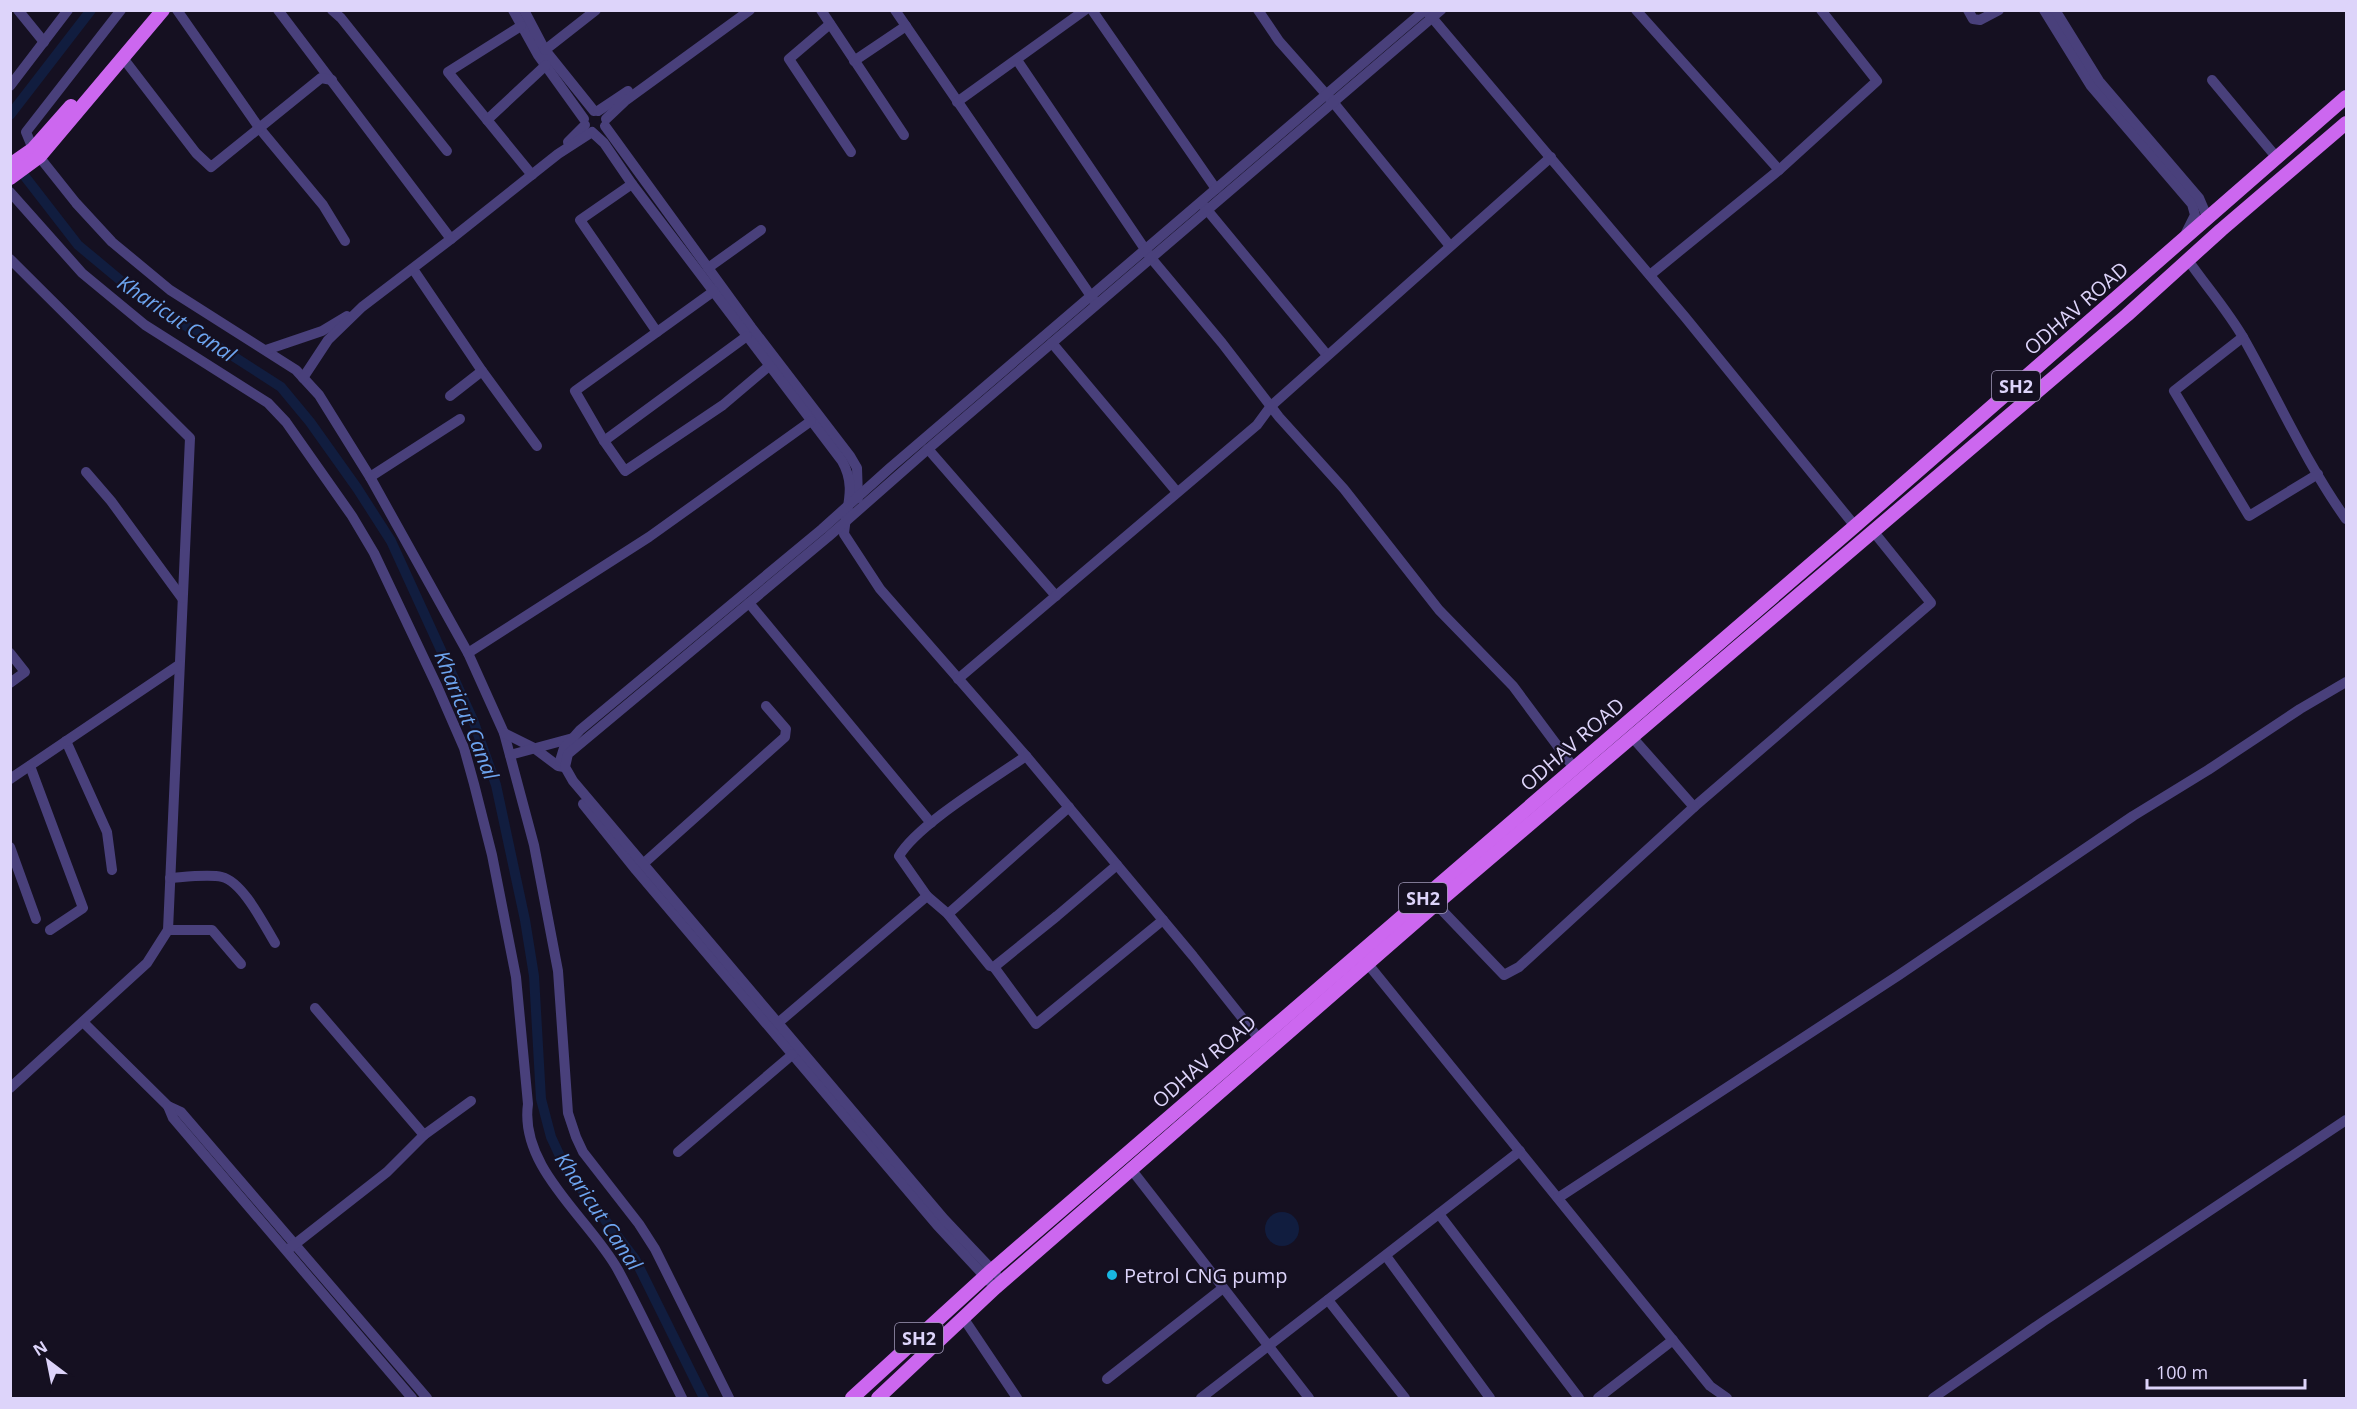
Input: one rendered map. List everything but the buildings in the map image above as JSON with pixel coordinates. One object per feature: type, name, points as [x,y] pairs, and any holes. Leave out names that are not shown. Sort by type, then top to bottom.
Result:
[{"type":"main road","points":[[10,165],[33,155],[152,10]]},
{"type":"main road","points":[[10,178],[123,58],[163,10]]},
{"type":"main road","name":"SH2","points":[[2178,246],[2346,97]]},
{"type":"main road","name":"SH2","points":[[2188,260],[2346,123]]},
{"type":"main road","points":[[2208,219],[2221,230]]},
{"type":"main road","points":[[2178,246],[2188,260]]},
{"type":"main road","name":"ODHAV ROAD","points":[[878,1398],[999,1285],[1131,1169],[1264,1045],[1358,953],[2178,246]]},
{"type":"main road","name":"ODHAV ROAD","points":[[852,1398],[988,1274],[1264,1045],[1368,964],[2127,315],[2188,260]]},
{"type":"street","points":[[18,10],[44,42]]},
{"type":"street","points":[[10,86],[68,10]]},
{"type":"street","points":[[121,10],[26,132],[33,155],[112,242],[170,290],[296,370],[320,395],[370,477],[468,653],[504,734],[534,845],[558,971],[568,1113],[576,1137],[583,1152],[639,1224],[655,1249],[729,1398]]},
{"type":"street","points":[[177,10],[260,129],[323,205],[345,241]]},
{"type":"street","points":[[278,10],[452,239]]},
{"type":"street","points":[[332,10],[341,18],[447,151]]},
{"type":"street","points":[[513,10],[546,65],[587,125],[604,143],[632,184],[811,421],[842,461],[877,486]]},
{"type":"street","points":[[524,10],[545,50],[601,116],[853,471],[858,496]]},
{"type":"street","points":[[545,50],[596,10]]},
{"type":"street","points":[[587,125],[600,131],[601,116],[739,10]]},
{"type":"street","points":[[266,350],[322,331],[362,307],[558,154],[587,125],[587,114],[601,116],[625,101],[750,10]]},
{"type":"street","points":[[821,10],[904,135]]},
{"type":"street","points":[[896,10],[1094,300]]},
{"type":"street","points":[[957,102],[1085,10]]},
{"type":"street","points":[[1092,10],[1216,189]]},
{"type":"street","points":[[1258,10],[1279,41],[1330,98],[1450,246]]},
{"type":"street","points":[[999,1285],[937,1225],[636,870],[568,786],[561,767],[576,741],[851,510],[1428,13],[1441,10]]},
{"type":"street","points":[[1636,10],[1779,170]]},
{"type":"street","points":[[1650,275],[1779,170],[1877,81],[1821,10]]},
{"type":"street","points":[[1968,10],[1973,19],[1980,20],[1999,10]]},
{"type":"street","points":[[2044,10],[2091,86],[2195,201],[2195,215],[2178,246]]},
{"type":"street","points":[[2055,10],[2099,81],[2208,219]]},
{"type":"street","points":[[1428,13],[1650,275],[1855,526]]},
{"type":"street","points":[[830,24],[789,59],[851,152]]},
{"type":"street","points":[[521,26],[448,72],[532,175]]},
{"type":"street","points":[[854,61],[906,26]]},
{"type":"street","points":[[123,58],[196,153],[211,167],[321,78],[332,80]]},
{"type":"street","points":[[1017,60],[1148,253],[1271,406],[1344,489],[1439,610],[1513,686],[1574,768]]},
{"type":"street","points":[[487,120],[546,65]]},
{"type":"street","points":[[2212,80],[2277,158]]},
{"type":"street","points":[[1204,206],[1216,189],[1330,98]]},
{"type":"street","points":[[958,679],[1257,425],[1271,406],[1551,157]]},
{"type":"street","points":[[632,184],[580,220],[657,332]]},
{"type":"street","points":[[10,192],[82,273],[145,325],[268,403],[286,422],[352,516],[374,553],[464,748],[474,784],[492,855],[516,977],[528,1104],[525,1121],[536,1154],[547,1175],[604,1248],[618,1270],[682,1398]]},
{"type":"street","points":[[1204,206],[1327,355]]},
{"type":"street","points":[[708,268],[761,230]]},
{"type":"street","points":[[10,259],[190,438],[168,930],[147,963],[84,1023],[10,1088]]},
{"type":"street","points":[[2188,260],[2243,337],[2318,474],[2346,519]]},
{"type":"street","points":[[413,269],[482,371],[537,446]]},
{"type":"street","points":[[714,291],[574,391],[625,471],[723,405],[769,366]]},
{"type":"street","points":[[1094,300],[1052,343],[928,449],[877,486],[858,496],[845,522],[844,534],[880,589],[1069,807],[1264,1045]]},
{"type":"street","points":[[303,378],[328,340],[362,307]]},
{"type":"street","points":[[604,441],[747,336]]},
{"type":"street","points":[[2243,337],[2174,391],[2249,516],[2318,474]]},
{"type":"street","points":[[1052,343],[1177,492]]},
{"type":"street","points":[[450,396],[482,371]]},
{"type":"street","points":[[370,477],[460,419]]},
{"type":"street","points":[[468,653],[649,537],[811,421]]},
{"type":"street","points":[[928,449],[1056,596]]},
{"type":"street","points":[[853,471],[850,488],[849,528],[854,551]]},
{"type":"street","points":[[86,472],[111,501],[182,598]]},
{"type":"street","points":[[510,755],[534,748],[576,741],[749,603],[845,522]]},
{"type":"street","points":[[1436,904],[1504,975],[1519,967],[1694,807],[1931,603],[1873,531]]},
{"type":"street","points":[[749,603],[932,823]]},
{"type":"street","points":[[10,653],[25,672],[10,683]]},
{"type":"street","points":[[10,779],[179,665]]},
{"type":"street","points":[[1558,1198],[1899,975],[2133,816],[2346,682]]},
{"type":"street","points":[[643,864],[785,737],[786,729],[766,706]]},
{"type":"street","points":[[504,734],[534,748],[561,767],[988,1274]]},
{"type":"street","points":[[1632,737],[1694,807]]},
{"type":"street","points":[[66,741],[107,832],[112,870]]},
{"type":"street","points":[[1026,756],[932,823],[906,845],[899,856],[927,896],[948,914],[993,967],[1036,1024],[1163,920]]},
{"type":"street","points":[[30,766],[83,908],[50,930]]},
{"type":"street","points":[[948,914],[1069,807]]},
{"type":"street","points":[[10,847],[36,919]]},
{"type":"street","points":[[993,967],[1058,916],[1117,865]]},
{"type":"street","points":[[170,878],[222,877],[233,882],[245,895],[275,943]]},
{"type":"street","points":[[778,1023],[927,896]]},
{"type":"street","points":[[168,930],[212,930],[241,964]]},
{"type":"street","points":[[1358,953],[1710,1386],[1727,1398]]},
{"type":"street","points":[[315,1008],[424,1135]]},
{"type":"street","points":[[84,1023],[168,1106],[173,1118],[427,1398]]},
{"type":"street","points":[[678,1152],[793,1054]]},
{"type":"street","points":[[291,1247],[387,1172],[424,1135],[471,1101]]},
{"type":"street","points":[[1933,1398],[2044,1321],[2346,1120]]},
{"type":"street","points":[[1207,1397],[1520,1151]]},
{"type":"street","points":[[1131,1169],[1309,1398]]},
{"type":"street","points":[[1439,1214],[1579,1398]]},
{"type":"street","points":[[291,1247],[412,1398]]},
{"type":"street","points":[[1386,1256],[1490,1398]]},
{"type":"street","points":[[1107,1379],[1223,1288]]},
{"type":"street","points":[[1328,1300],[1405,1398]]},
{"type":"street","points":[[964,1319],[1017,1398]]},
{"type":"street","points":[[1598,1398],[1672,1340]]},
{"type":"water","points":[[1282,1212],[1294,1217],[1299,1229],[1294,1241],[1282,1246],[1270,1241],[1265,1229],[1270,1217]]},
{"type":"waterway","name":"Kharicut Canal","points":[[10,115],[91,10]]},
{"type":"waterway","name":"Kharicut Canal","points":[[16,165],[78,245],[138,295],[281,387],[310,422],[391,541],[473,720],[496,785],[525,920],[534,976],[541,1099],[551,1137],[566,1169],[635,1259],[704,1398]]},
{"type":"place","name":"Petrol CNG pump","points":[[1112,1275]]}]
